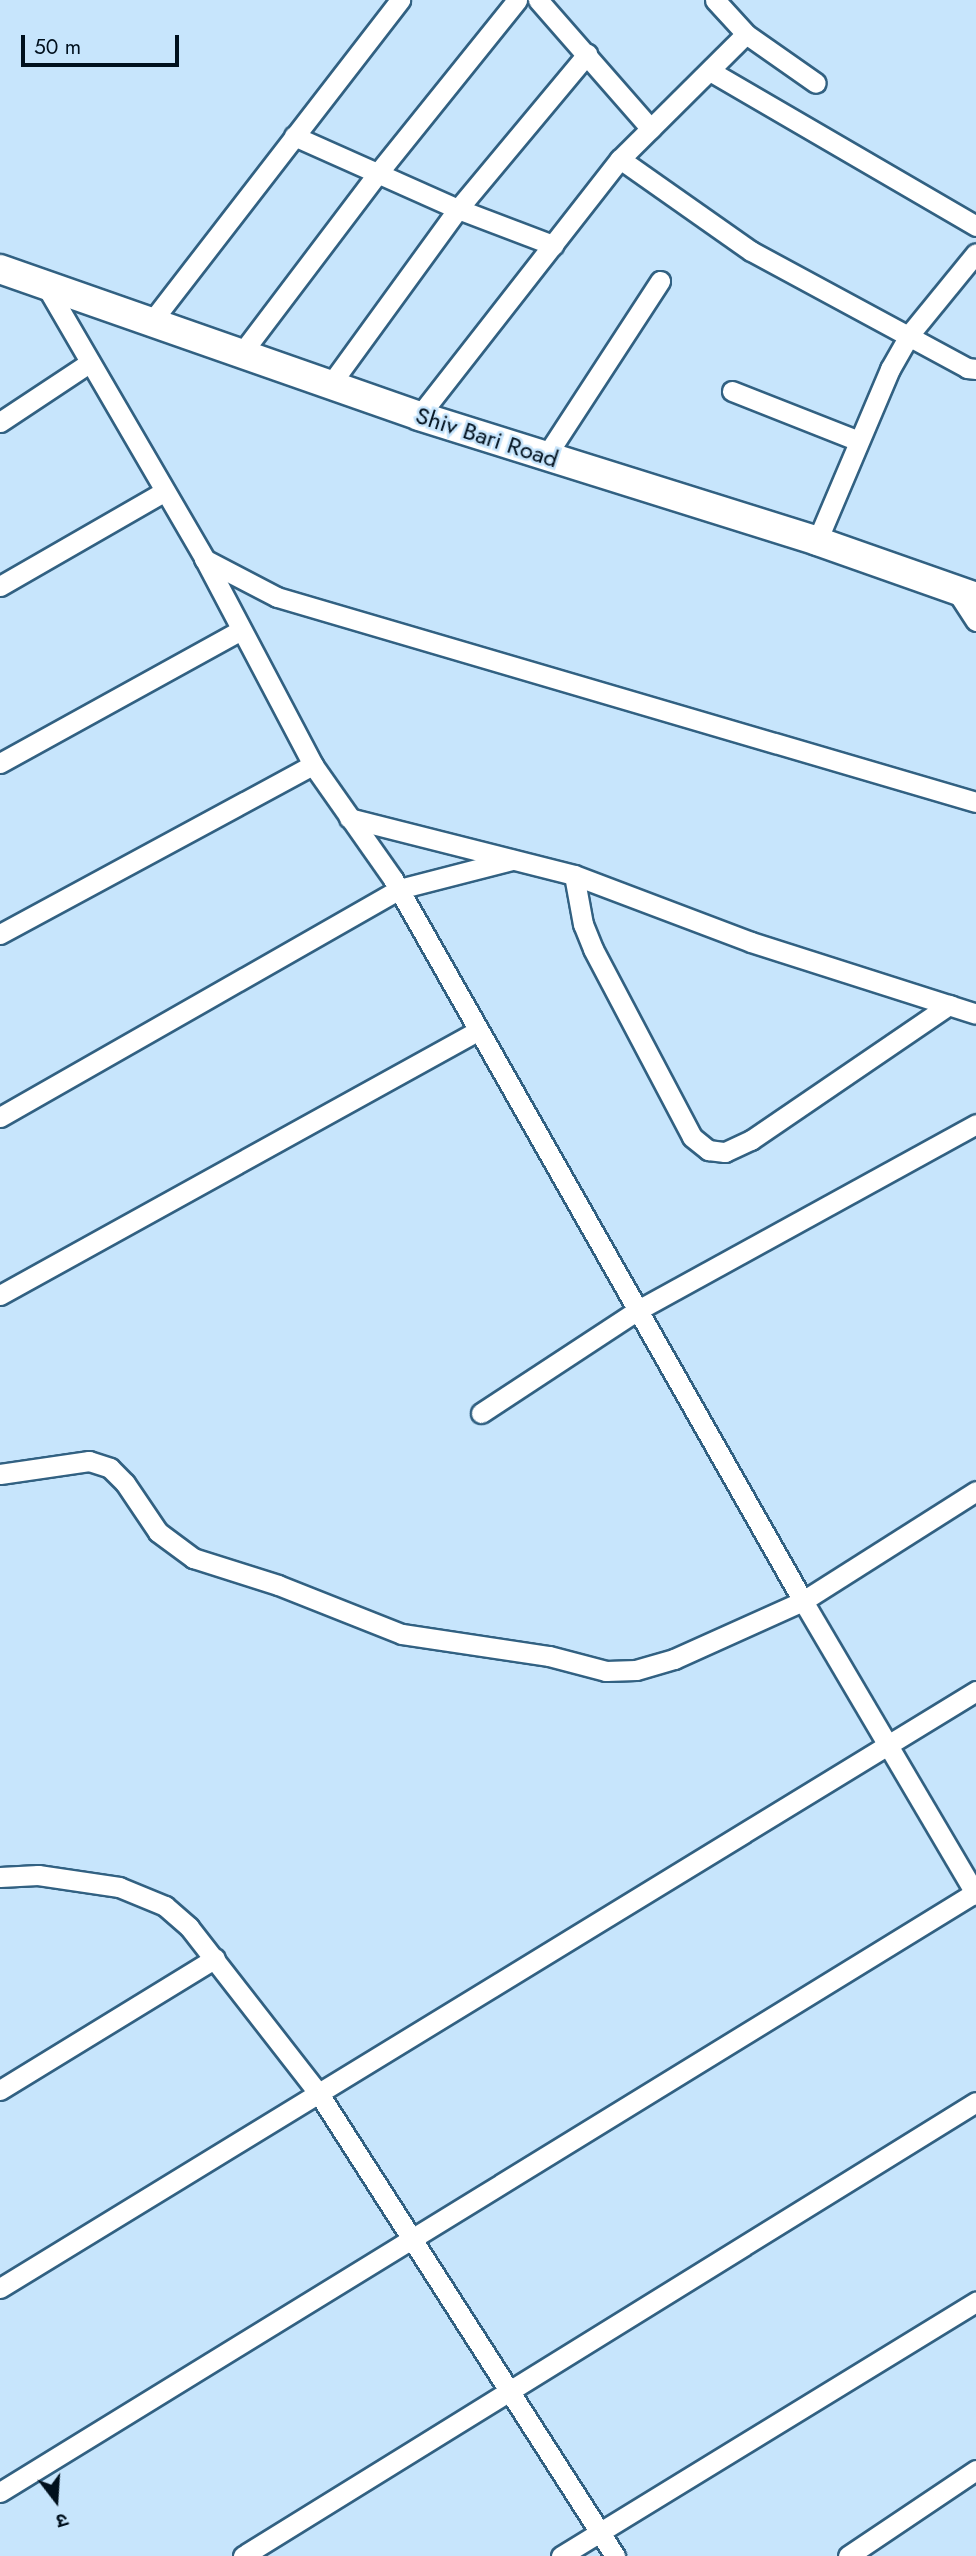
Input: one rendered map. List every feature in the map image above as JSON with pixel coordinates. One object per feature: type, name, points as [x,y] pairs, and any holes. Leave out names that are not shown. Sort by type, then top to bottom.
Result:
[{"type":"street","points":[[152,321],[400,0]]},
{"type":"street","points":[[241,354],[378,173],[517,0]]},
{"type":"street","points":[[538,0],[651,129]]},
{"type":"street","points":[[715,0],[746,34],[816,83]]},
{"type":"street","points":[[419,416],[621,159],[746,34]]},
{"type":"street","points":[[330,385],[458,209],[587,54]]},
{"type":"street","points":[[710,71],[976,226]]},
{"type":"street","points":[[294,136],[458,209],[553,245]]},
{"type":"street","points":[[621,159],[751,251],[910,334],[967,369],[976,369]]},
{"type":"street","points":[[817,541],[859,441],[910,334],[976,253]]},
{"type":"street","name":"Shiv Bari Road","points":[[5,276],[46,286],[152,321],[419,416],[817,541],[965,592]]},
{"type":"street","points":[[546,456],[660,281]]},
{"type":"street","points":[[0,2492],[976,1893],[890,1743],[803,1601],[399,889],[313,765],[239,631],[204,558],[46,286]]},
{"type":"street","points":[[0,422],[89,363]]},
{"type":"street","points":[[732,391],[859,441]]},
{"type":"street","points":[[0,586],[165,491]]},
{"type":"street","points":[[204,558],[277,597],[976,802]]},
{"type":"street","points":[[965,592],[976,621]]},
{"type":"street","points":[[0,764],[239,631]]},
{"type":"street","points":[[0,934],[313,765]]},
{"type":"street","points":[[349,818],[574,875],[751,942],[976,1014]]},
{"type":"street","points":[[0,1117],[399,889],[517,859]]},
{"type":"street","points":[[574,875],[593,949],[692,1137],[708,1150],[725,1153],[751,1140],[949,1005]]},
{"type":"street","points":[[0,1295],[479,1030]]},
{"type":"street","points":[[481,1413],[638,1310],[976,1124]]},
{"type":"street","points":[[0,1474],[89,1461],[110,1468],[125,1483],[158,1532],[193,1558],[278,1585],[402,1634],[549,1656],[606,1671],[636,1671],[674,1659],[803,1601],[976,1491]]},
{"type":"street","points":[[0,2288],[976,1691]]},
{"type":"street","points":[[0,1877],[38,1875],[141,1895],[181,1920],[215,1958],[319,2094],[615,2556]]},
{"type":"street","points":[[0,2090],[215,1958]]},
{"type":"street","points":[[243,2556],[976,2102]]},
{"type":"street","points":[[561,2556],[976,2302]]},
{"type":"street","points":[[848,2556],[976,2470]]}]
